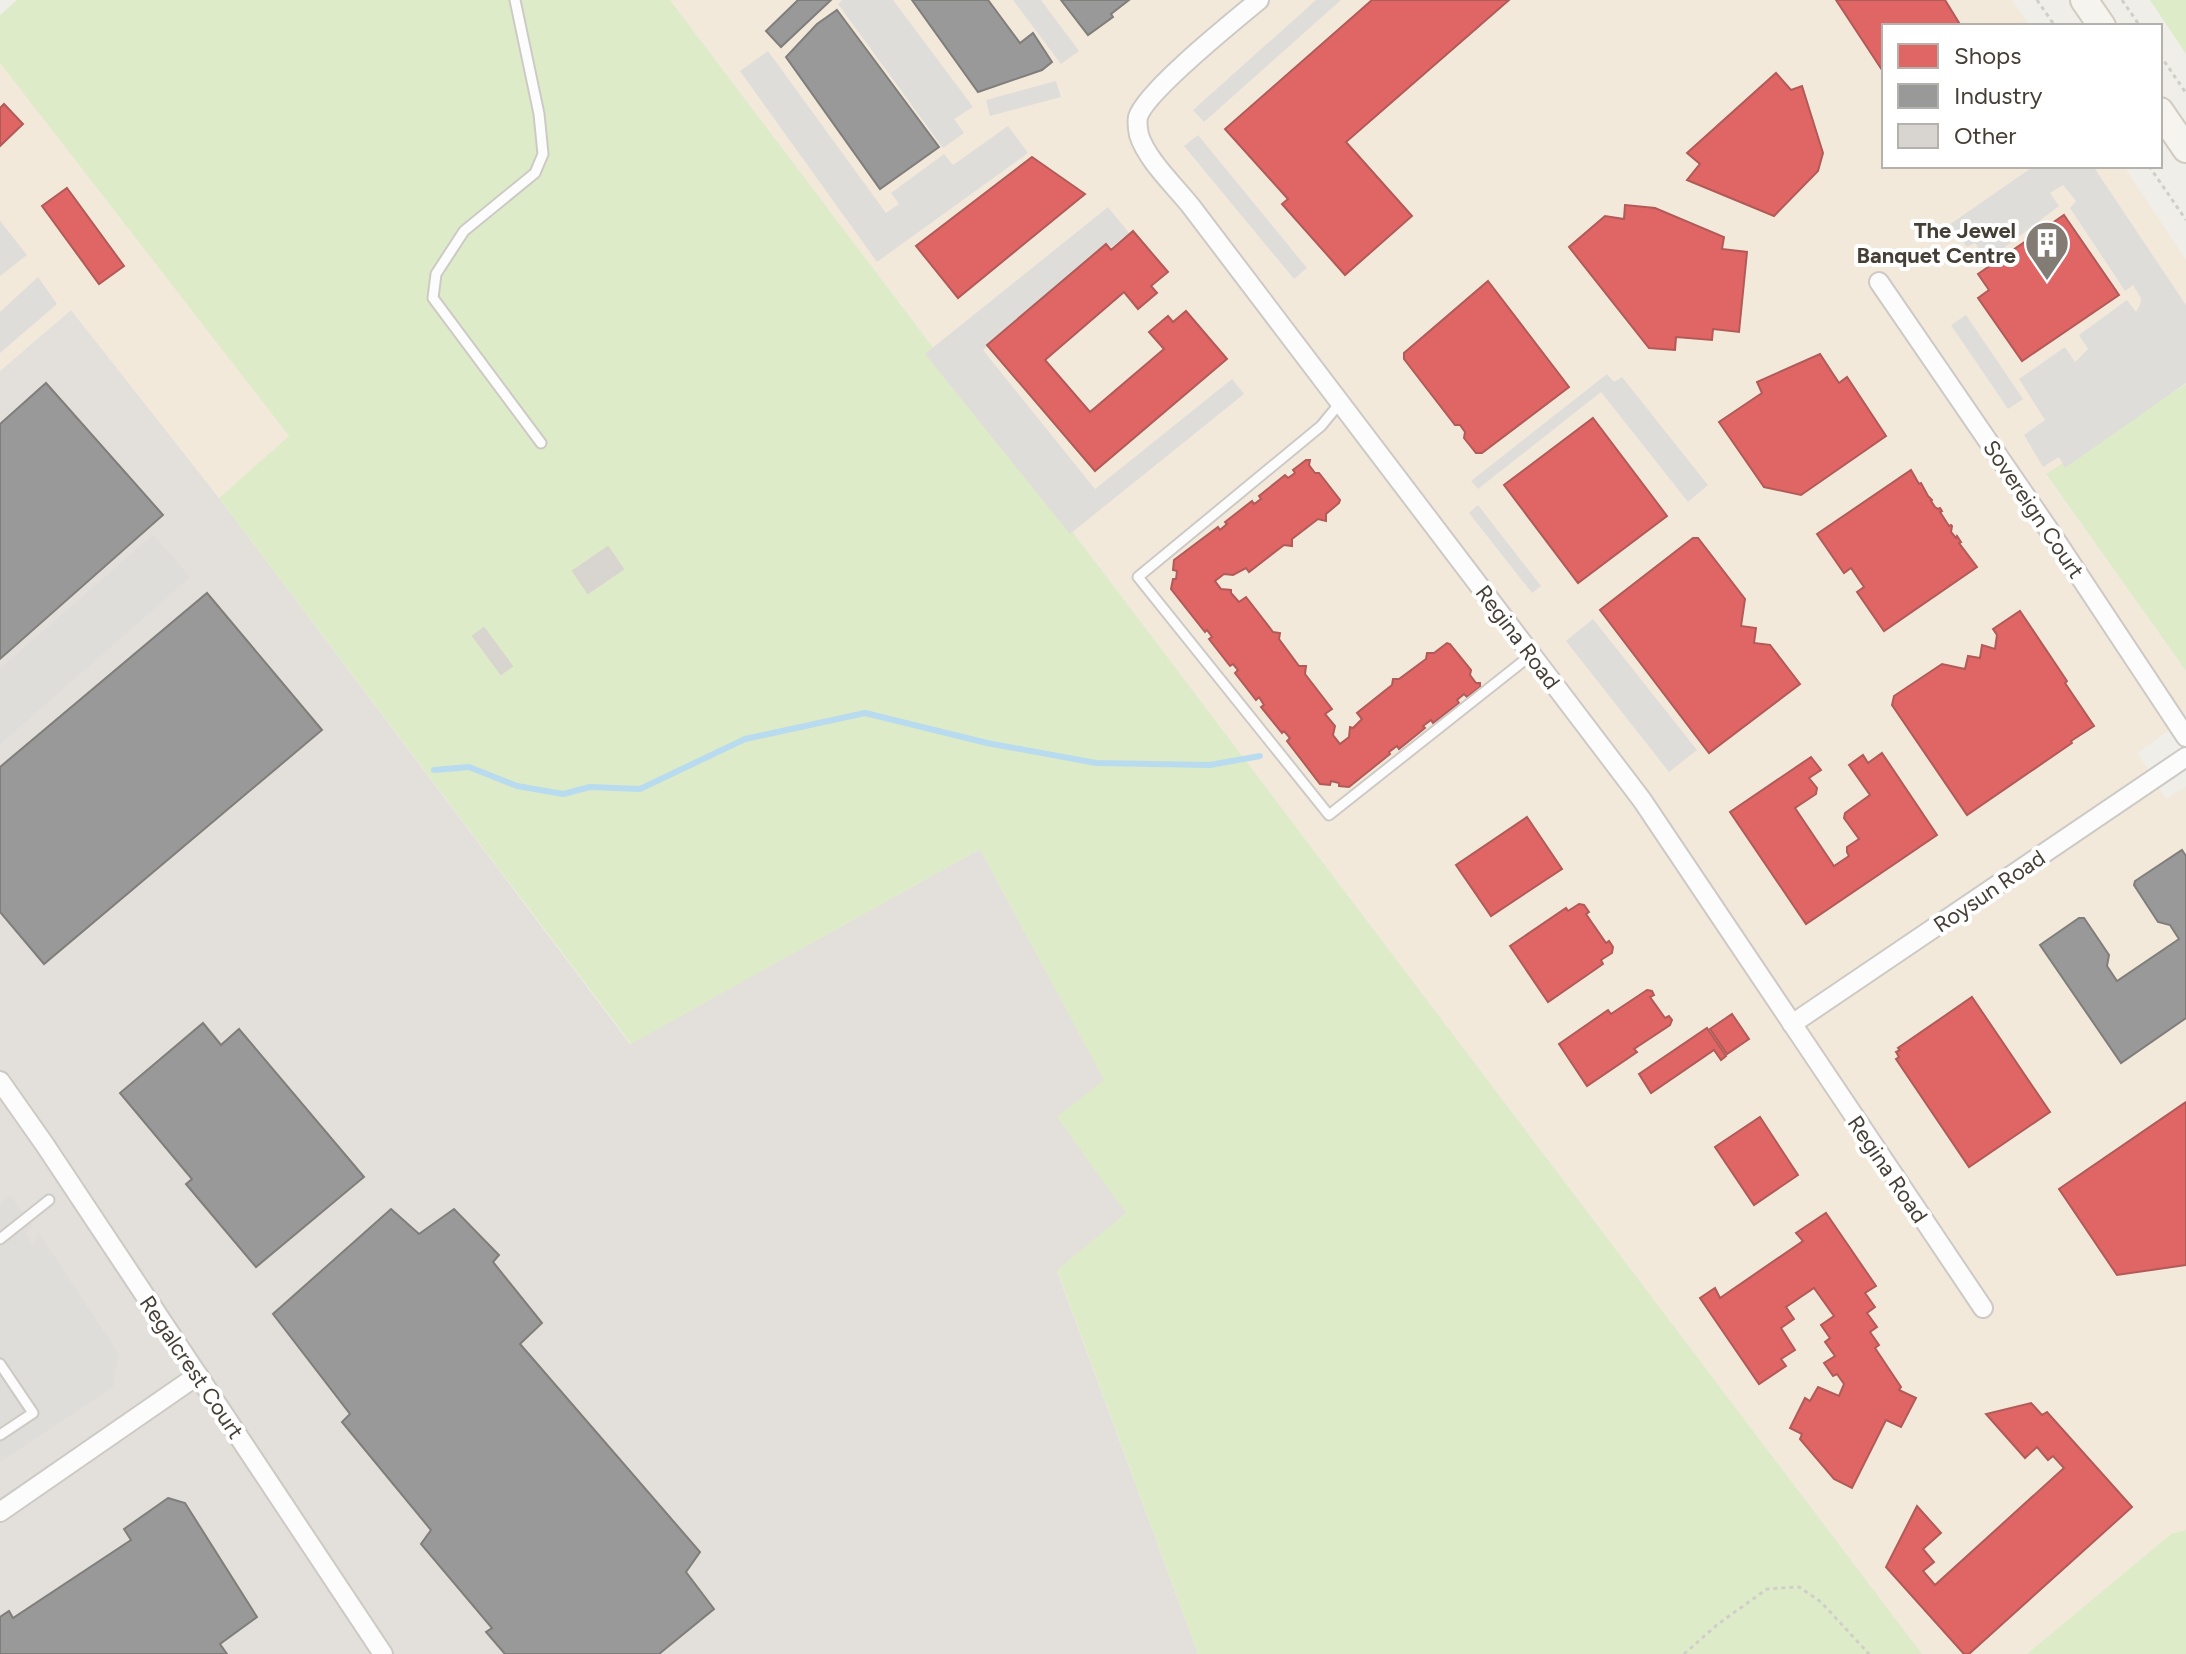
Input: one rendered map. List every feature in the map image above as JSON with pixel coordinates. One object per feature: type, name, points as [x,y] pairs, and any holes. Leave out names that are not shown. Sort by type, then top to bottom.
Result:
[{"type":"main road","points":[[2084,0],[2101,24]]},
{"type":"main road","points":[[2162,114],[2186,149]]},
{"type":"street","name":"Regina Road","points":[[1259,0],[1146,102],[1138,118],[1138,133],[1147,154],[1190,205],[1642,800],[1983,1308]]},
{"type":"street","name":"Sovereign Court","points":[[1879,282],[2186,737]]},
{"type":"street","name":"Roysun Road","points":[[1792,1024],[2186,757]]},
{"type":"street","name":"Regalcrest Court","points":[[0,1081],[383,1654]]},
{"type":"street","points":[[0,1512],[198,1375]]},
{"type":"lane","points":[[515,0],[539,114],[543,154],[535,173],[464,231],[436,274],[433,298],[541,443]]},
{"type":"lane","points":[[1340,403],[1321,426],[1138,577],[1329,815],[1531,655]]},
{"type":"lane","points":[[0,1239],[49,1200]]},
{"type":"lane","points":[[0,1364],[33,1413],[0,1435]]},
{"type":"path","points":[[2037,0],[2054,24]]},
{"type":"path","points":[[2122,0],[2139,24]]},
{"type":"path","points":[[2162,58],[2186,93]]},
{"type":"path","points":[[2150,168],[2186,220]]},
{"type":"path","points":[[1684,1654],[1718,1624],[1767,1589],[1799,1587],[1821,1602],[1869,1654]]},
{"type":"shaded area","points":[[670,0],[2012,0],[2029,24],[1882,24],[1882,168],[2125,168],[2186,260],[2186,384],[2046,475],[2186,671],[2186,718],[2138,753],[2166,799],[2186,786],[2186,1530],[2171,1534],[2027,1654],[1922,1654]]},
{"type":"shaded area","points":[[842,0],[893,0],[973,107],[954,119],[964,133],[943,148],[838,4]]},
{"type":"shaded area","points":[[1013,0],[1041,0],[1079,51],[1061,64]]},
{"type":"shaded area","points":[[1316,0],[1341,0],[1204,122],[1193,110]]},
{"type":"shaded area","points":[[768,51],[886,213],[899,204],[891,193],[944,154],[953,165],[1008,126],[1028,153],[877,262],[740,71]]},
{"type":"shaded area","points":[[0,63],[289,436],[219,498],[71,310],[0,371]]},
{"type":"shaded area","points":[[1056,81],[1061,97],[990,116],[986,100]]},
{"type":"shaded area","points":[[1198,135],[1307,268],[1294,279],[1184,146]]},
{"type":"shaded area","points":[[2031,168],[2094,168],[2186,305],[2186,383],[2065,468],[2059,457],[2043,467],[2024,435],[2045,420],[2019,379],[2065,347],[2075,362],[2088,349],[2079,335],[2127,300],[2136,312],[2141,298],[2133,285],[2125,291],[2070,208],[2076,201],[2063,185],[2050,193],[2059,206],[1987,261],[1975,243],[1967,247],[1949,225]]},
{"type":"shaded area","points":[[1108,207],[1129,233],[983,350],[1095,489],[1232,379],[1244,394],[1070,534],[925,354]]},
{"type":"shaded area","points":[[0,221],[27,255],[0,276]]},
{"type":"shaded area","points":[[38,277],[57,304],[0,353],[0,312]]},
{"type":"shaded area","points":[[71,310],[219,498],[630,1044],[980,849],[1105,1081],[1058,1118],[1127,1213],[1057,1271],[1198,1654],[0,1654],[0,371]]},
{"type":"shaded area","points":[[1966,315],[2023,399],[2008,409],[1951,325]]},
{"type":"shaded area","points":[[1607,374],[1614,382],[1622,377],[1708,485],[1688,502],[1601,392],[1478,489],[1471,481]]},
{"type":"shaded area","points":[[1478,505],[1541,586],[1532,593],[1469,513]]},
{"type":"shaded area","points":[[153,535],[190,577],[0,744],[0,669]]},
{"type":"shaded area","points":[[1593,619],[1697,750],[1669,772],[1566,641]]},
{"type":"shaded area","points":[[10,1195],[32,1226],[26,1233],[33,1246],[38,1232],[118,1353],[113,1387],[0,1462],[0,1205]]},
{"type":"green space","points":[[17,0],[670,0],[1922,1654],[1198,1654],[1057,1270],[1126,1213],[1057,1117],[1104,1080],[980,849],[631,1044],[219,498],[289,436],[0,63],[0,15]]},
{"type":"green space","points":[[2150,0],[2186,0],[2186,54]]},
{"type":"green space","points":[[2186,384],[2186,671],[2046,474]]},
{"type":"green space","points":[[2186,1530],[2186,1654],[2027,1654],[2171,1534]]},
{"type":"building: Shops","points":[[1372,0],[1509,0],[1346,142],[1412,216],[1345,275],[1282,204],[1288,199],[1225,129]]},
{"type":"building: Shops","points":[[1836,0],[1945,0],[1960,24],[1882,24],[1882,70]]},
{"type":"building: Shops","points":[[1776,73],[1791,90],[1802,86],[1823,153],[1818,171],[1774,216],[1687,180],[1700,164],[1687,153]]},
{"type":"building: Shops","points":[[4,104],[23,124],[0,146],[0,108]]},
{"type":"building: Shops","points":[[1032,157],[1085,194],[958,298],[916,246]]},
{"type":"building: Shops","points":[[67,188],[124,266],[99,284],[42,206]]},
{"type":"building: Shops","points":[[1625,205],[1655,208],[1724,237],[1722,249],[1747,252],[1739,332],[1713,329],[1712,340],[1676,337],[1675,350],[1649,348],[1569,247],[1605,216],[1624,219]]},
{"type":"building: Shops","name":"The Jewel Banquet Centre","points":[[2064,215],[2119,295],[2022,361],[1978,298],[1989,290],[1978,274]]},
{"type":"building: Shops","points":[[1133,231],[1168,272],[1151,286],[1157,293],[1138,309],[1124,292],[1045,360],[1090,412],[1164,349],[1149,332],[1168,316],[1173,322],[1186,311],[1227,359],[1095,471],[987,345],[1106,244],[1111,250]]},
{"type":"building: Shops","points":[[1488,281],[1569,387],[1482,453],[1476,453],[1464,438],[1465,432],[1460,425],[1455,425],[1404,359],[1404,353]]},
{"type":"building: Shops","points":[[1820,354],[1839,383],[1847,377],[1886,436],[1801,495],[1764,487],[1719,422],[1762,393],[1757,382]]},
{"type":"building: Shops","points":[[1593,418],[1667,516],[1578,583],[1504,485]]},
{"type":"building: Shops","points":[[1310,460],[1309,465],[1315,473],[1319,473],[1340,500],[1326,514],[1326,521],[1318,519],[1292,539],[1292,546],[1284,545],[1249,572],[1246,568],[1233,575],[1224,574],[1215,581],[1221,589],[1231,590],[1239,602],[1246,597],[1273,632],[1280,633],[1279,639],[1299,666],[1306,666],[1305,674],[1332,709],[1325,714],[1335,726],[1333,735],[1340,744],[1349,737],[1350,727],[1353,728],[1362,719],[1357,713],[1392,685],[1393,679],[1399,679],[1426,659],[1427,653],[1434,653],[1447,643],[1471,670],[1470,675],[1476,683],[1480,683],[1480,687],[1467,697],[1464,694],[1457,700],[1459,703],[1433,723],[1431,720],[1423,726],[1425,728],[1399,749],[1397,746],[1389,752],[1349,787],[1331,781],[1330,785],[1320,784],[1287,741],[1290,738],[1284,731],[1282,733],[1261,707],[1264,705],[1259,697],[1256,700],[1235,673],[1238,670],[1233,664],[1230,666],[1209,639],[1212,637],[1207,630],[1205,632],[1171,589],[1177,571],[1173,570],[1174,560],[1218,527],[1220,530],[1227,524],[1225,522],[1252,501],[1254,504],[1261,499],[1259,496],[1285,475],[1288,478],[1295,473],[1293,470]]},
{"type":"building: Shops","points":[[1911,470],[1935,507],[1940,508],[1949,526],[1952,526],[1951,532],[1957,536],[1977,567],[1884,631],[1857,592],[1864,587],[1851,568],[1844,573],[1817,534]]},
{"type":"building: Shops","points":[[1693,538],[1698,538],[1745,599],[1741,626],[1756,628],[1754,643],[1770,645],[1800,684],[1709,753],[1600,610]]},
{"type":"building: Shops","points":[[2020,611],[2094,726],[1967,815],[1892,705],[1894,696],[1942,664],[1965,669],[1968,656],[1980,658],[1982,645],[1995,649],[1997,635],[1993,629]]},
{"type":"building: Shops","points":[[1882,753],[1937,835],[1806,924],[1730,812],[1811,757],[1821,770],[1809,778],[1817,788],[1816,794],[1795,808],[1834,866],[1849,856],[1847,847],[1859,839],[1844,818],[1845,813],[1870,795],[1849,765],[1863,755],[1868,763]]},
{"type":"building: Shops","points":[[1527,817],[1562,869],[1491,916],[1456,865]]},
{"type":"building: Shops","points":[[1579,904],[1589,912],[1586,914],[1606,943],[1609,941],[1613,947],[1612,953],[1601,960],[1603,964],[1548,1002],[1510,946],[1566,908],[1568,911]]},
{"type":"building: Shops","points":[[1647,990],[1652,991],[1654,995],[1650,997],[1665,1018],[1669,1016],[1672,1020],[1670,1025],[1587,1086],[1559,1044],[1608,1010],[1611,1014]]},
{"type":"building: Shops","points":[[1972,997],[2050,1112],[1969,1167],[1896,1059],[1899,1057],[1896,1052]]},
{"type":"building: Shops","points":[[1732,1014],[1749,1039],[1727,1054],[1710,1029]]},
{"type":"building: Shops","points":[[1707,1028],[1726,1056],[1721,1060],[1714,1050],[1651,1093],[1639,1074]]},
{"type":"building: Shops","points":[[2186,1102],[2186,1265],[2117,1275],[2059,1189]]},
{"type":"building: Shops","points":[[1760,1117],[1798,1175],[1754,1205],[1715,1147]]},
{"type":"building: Shops","points":[[1826,1213],[1876,1286],[1865,1293],[1875,1307],[1867,1313],[1877,1327],[1870,1332],[1879,1345],[1875,1348],[1901,1387],[1899,1390],[1916,1398],[1901,1427],[1886,1420],[1852,1488],[1834,1479],[1800,1439],[1802,1434],[1790,1428],[1805,1398],[1810,1401],[1818,1387],[1839,1396],[1844,1384],[1837,1374],[1833,1376],[1824,1363],[1835,1356],[1825,1342],[1830,1338],[1821,1325],[1834,1316],[1814,1288],[1786,1307],[1794,1319],[1781,1328],[1795,1350],[1781,1359],[1786,1366],[1759,1384],[1700,1298],[1715,1288],[1720,1298],[1803,1241],[1796,1233]]},
{"type":"building: Shops","points":[[2031,1403],[2042,1415],[2047,1412],[2132,1507],[1969,1654],[1964,1654],[1886,1567],[1917,1506],[1941,1533],[1923,1549],[1934,1562],[1923,1571],[1935,1585],[2064,1468],[2053,1456],[2048,1460],[2037,1447],[2025,1458],[1986,1414]]},
{"type":"building: Industry","points":[[798,0],[831,0],[781,47],[766,31]]},
{"type":"building: Industry","points":[[912,0],[988,0],[1020,43],[1033,33],[1052,62],[1042,70],[978,92]]},
{"type":"building: Industry","points":[[1061,0],[1129,0],[1111,14],[1113,17],[1088,35]]},
{"type":"building: Industry","points":[[837,10],[939,147],[880,189],[786,57],[817,24]]},
{"type":"building: Industry","points":[[46,383],[163,515],[0,659],[0,424]]},
{"type":"building: Industry","points":[[207,593],[322,730],[44,964],[0,912],[0,767]]},
{"type":"building: Industry","points":[[2182,850],[2186,856],[2186,1018],[2121,1063],[2040,945],[2079,918],[2084,918],[2109,955],[2107,966],[2117,981],[2179,939],[2170,925],[2158,922],[2134,885],[2135,881]]},
{"type":"building: Industry","points":[[203,1023],[221,1045],[239,1029],[364,1177],[256,1267],[186,1184],[192,1179],[120,1093]]},
{"type":"building: Industry","points":[[391,1209],[419,1234],[454,1209],[499,1255],[493,1262],[542,1323],[520,1344],[700,1552],[686,1572],[714,1609],[659,1654],[505,1654],[486,1632],[492,1628],[421,1544],[431,1530],[342,1422],[350,1414],[273,1314]]},
{"type":"building: Industry","points":[[168,1498],[185,1503],[257,1617],[220,1644],[227,1654],[0,1654],[0,1617],[9,1611],[13,1618],[131,1540],[124,1529]]},
{"type":"building: Other","points":[[608,547],[623,569],[588,593],[573,571]]},
{"type":"building: Other","points":[[484,628],[512,666],[501,674],[473,636]]},
{"type":"waterway","points":[[434,770],[469,767],[517,786],[563,794],[590,787],[640,789],[745,739],[865,713],[987,743],[1096,763],[1210,765],[1260,756]]},
{"type":"place","name":"The Jewel Banquet Centre","points":[[2047,282]]}]
